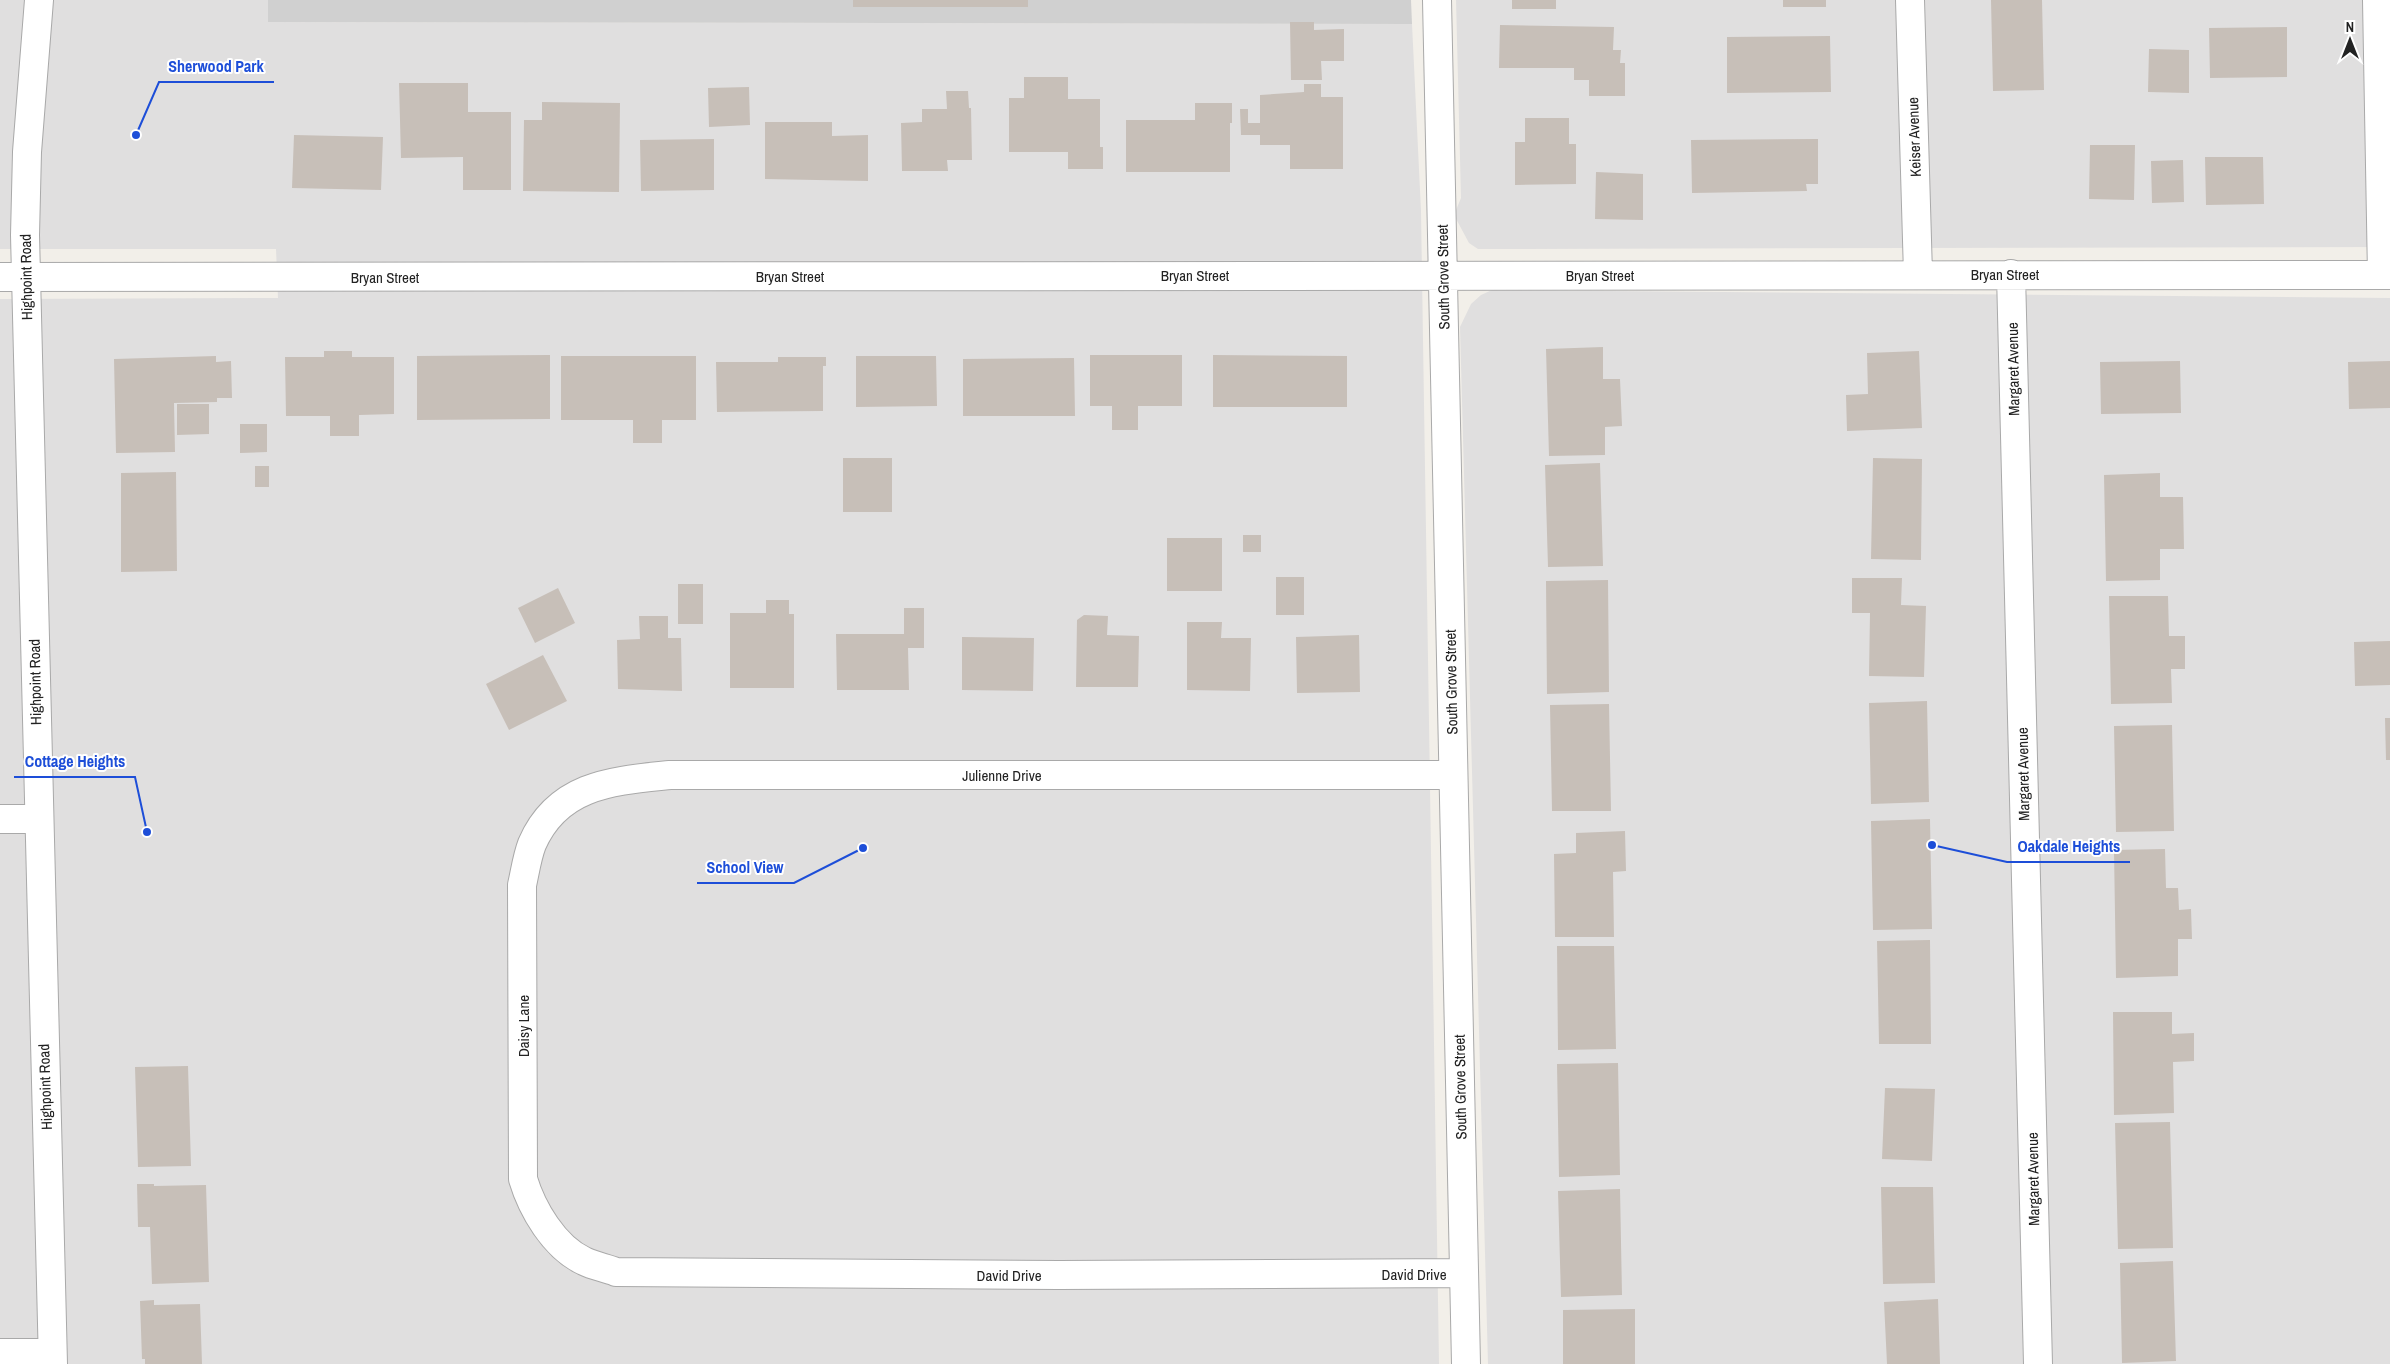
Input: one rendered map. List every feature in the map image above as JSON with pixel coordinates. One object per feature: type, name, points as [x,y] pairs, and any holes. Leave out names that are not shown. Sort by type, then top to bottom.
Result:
[{"type":"street","name":"Highpoint Road","points":[[39,0],[27,152],[13,277],[38,819],[52,1358]]},
{"type":"street","name":"South Grove Street","points":[[1437,0],[1466,1364]]},
{"type":"street","name":"Keiser Avenue","points":[[1910,0],[1918,274]]},
{"type":"street","points":[[2377,0],[2386,275]]},
{"type":"street","name":"Margaret Avenue","points":[[2011,274],[2038,1364]]},
{"type":"street","name":"Bryan Street","points":[[13,277],[2386,275]]},
{"type":"street","name":"Julienne Drive","points":[[558,807],[579,792],[615,780],[670,775],[1453,775]]},
{"type":"street","name":"Daisy Lane","points":[[558,807],[542,825],[531,846],[522,885],[523,1179],[528,1197],[541,1221],[561,1243]]},
{"type":"street","points":[[0,819],[38,819]]},
{"type":"street","name":"David Drive","points":[[561,1243],[582,1260],[616,1272],[1049,1275],[1464,1273]]},
{"type":"street","points":[[0,1353],[52,1358]]},
{"type":"shaded area","points":[[0,0],[268,0],[269,22],[1412,24],[1421,211],[1439,1364],[0,1364],[0,299],[278,298],[276,249],[0,249]]},
{"type":"shaded area","points":[[268,0],[1411,0],[1412,24],[268,22]]},
{"type":"shaded area","points":[[1456,0],[2390,0],[2390,247],[1478,249],[1469,243],[1454,215],[1461,198]]},
{"type":"shaded area","points":[[1492,290],[2390,298],[2390,1364],[1488,1364],[1460,327],[1471,304],[1481,295]]},
{"type":"building","points":[[853,0],[1028,0],[1028,7],[853,7]]},
{"type":"building","points":[[1512,0],[1556,0],[1556,9],[1512,9]]},
{"type":"building","points":[[1783,0],[1826,0],[1826,7],[1783,7]]},
{"type":"building","points":[[1991,0],[2042,0],[2044,90],[1993,91]]},
{"type":"building","points":[[1290,22],[1314,22],[1314,30],[1344,29],[1344,61],[1321,61],[1322,80],[1291,80]]},
{"type":"building","points":[[1500,25],[1614,27],[1613,50],[1621,50],[1620,63],[1625,63],[1625,96],[1589,96],[1589,80],[1574,80],[1574,68],[1499,68]]},
{"type":"building","points":[[2287,27],[2287,77],[2210,78],[2209,28]]},
{"type":"building","points":[[1830,36],[1831,92],[1727,93],[1727,37]]},
{"type":"building","points":[[2149,49],[2189,50],[2189,93],[2148,92]]},
{"type":"building","points":[[1024,77],[1068,77],[1068,99],[1100,99],[1100,147],[1103,147],[1103,169],[1068,169],[1068,152],[1009,152],[1009,98],[1024,98]]},
{"type":"building","points":[[399,83],[468,83],[468,112],[511,112],[511,190],[463,190],[463,157],[401,158]]},
{"type":"building","points":[[1304,84],[1321,84],[1321,97],[1343,97],[1343,169],[1290,169],[1290,145],[1260,145],[1260,135],[1241,135],[1240,109],[1248,109],[1248,123],[1260,123],[1260,95],[1304,92]]},
{"type":"building","points":[[749,87],[750,125],[709,127],[708,88]]},
{"type":"building","points":[[946,91],[968,91],[969,108],[971,108],[972,160],[947,160],[948,171],[902,171],[901,123],[922,122],[922,109],[947,109]]},
{"type":"building","points":[[542,102],[620,103],[619,192],[523,191],[524,120],[542,120]]},
{"type":"building","points":[[1195,103],[1232,103],[1230,172],[1126,172],[1126,120],[1195,120]]},
{"type":"building","points":[[1525,118],[1569,118],[1569,144],[1576,144],[1576,184],[1515,185],[1515,142],[1525,142]]},
{"type":"building","points":[[765,122],[832,122],[832,136],[868,135],[868,181],[765,179]]},
{"type":"building","points":[[294,135],[383,137],[381,190],[292,188]]},
{"type":"building","points":[[714,139],[714,190],[641,191],[640,140]]},
{"type":"building","points":[[1818,139],[1818,184],[1806,184],[1807,191],[1692,193],[1691,140]]},
{"type":"building","points":[[2090,145],[2135,145],[2134,200],[2089,199]]},
{"type":"building","points":[[2205,157],[2263,157],[2264,204],[2206,205]]},
{"type":"building","points":[[2183,160],[2184,202],[2152,203],[2151,161]]},
{"type":"building","points":[[1596,172],[1643,174],[1643,220],[1595,219]]},
{"type":"building","points":[[1603,347],[1603,379],[1620,379],[1622,426],[1605,427],[1605,455],[1549,456],[1546,349]]},
{"type":"building","points":[[324,351],[352,351],[352,357],[394,357],[394,414],[359,415],[359,436],[330,436],[330,416],[286,416],[285,357],[324,357]]},
{"type":"building","points":[[1919,351],[1922,428],[1847,431],[1846,395],[1868,394],[1867,353]]},
{"type":"building","points":[[550,355],[550,419],[417,420],[417,356]]},
{"type":"building","points":[[1090,355],[1182,355],[1182,406],[1138,406],[1138,430],[1112,430],[1112,406],[1090,406]]},
{"type":"building","points":[[1213,355],[1347,356],[1347,407],[1213,407]]},
{"type":"building","points":[[216,356],[216,362],[231,361],[232,398],[217,398],[217,402],[174,403],[175,452],[116,453],[114,359]]},
{"type":"building","points":[[561,356],[696,356],[696,420],[662,420],[662,443],[633,443],[633,420],[561,420]]},
{"type":"building","points":[[856,356],[936,356],[937,406],[856,407]]},
{"type":"building","points":[[778,357],[826,357],[826,366],[823,366],[823,411],[717,412],[716,362],[778,362]]},
{"type":"building","points":[[1074,358],[1075,416],[963,416],[963,359]]},
{"type":"building","points":[[2180,361],[2181,413],[2101,414],[2100,362]]},
{"type":"building","points":[[2390,361],[2390,408],[2349,409],[2348,362]]},
{"type":"building","points":[[177,404],[209,404],[209,434],[177,435]]},
{"type":"building","points":[[240,424],[267,424],[267,452],[240,453]]},
{"type":"building","points":[[843,458],[892,458],[892,512],[843,512]]},
{"type":"building","points":[[1873,458],[1922,459],[1921,560],[1871,559]]},
{"type":"building","points":[[1600,463],[1603,566],[1548,567],[1545,465]]},
{"type":"building","points":[[255,466],[269,466],[269,487],[255,487]]},
{"type":"building","points":[[176,472],[177,571],[121,572],[121,473]]},
{"type":"building","points":[[2160,473],[2160,497],[2183,497],[2184,549],[2160,549],[2160,580],[2106,581],[2104,475]]},
{"type":"building","points":[[1243,535],[1261,535],[1261,552],[1243,552]]},
{"type":"building","points":[[1167,538],[1222,538],[1222,591],[1167,591]]},
{"type":"building","points":[[1276,577],[1304,577],[1304,615],[1276,615]]},
{"type":"building","points":[[1852,578],[1902,578],[1901,605],[1926,606],[1924,677],[1869,676],[1870,613],[1852,613]]},
{"type":"building","points":[[1608,580],[1609,692],[1547,694],[1546,581]]},
{"type":"building","points":[[678,584],[703,584],[703,624],[678,624]]},
{"type":"building","points":[[558,588],[575,623],[535,643],[518,608]]},
{"type":"building","points":[[2109,596],[2168,596],[2169,636],[2185,636],[2185,669],[2171,669],[2172,703],[2111,704]]},
{"type":"building","points":[[766,600],[789,600],[789,614],[794,614],[794,688],[730,688],[730,613],[766,613]]},
{"type":"building","points":[[904,608],[924,608],[924,648],[908,648],[909,690],[837,690],[836,634],[904,634]]},
{"type":"building","points":[[1084,615],[1108,616],[1107,635],[1139,636],[1138,687],[1076,687],[1077,620]]},
{"type":"building","points":[[639,616],[668,616],[668,638],[681,638],[682,691],[618,689],[617,640],[640,639]]},
{"type":"building","points":[[1187,622],[1222,622],[1221,638],[1251,638],[1250,691],[1187,690]]},
{"type":"building","points":[[1359,635],[1360,692],[1297,693],[1296,637]]},
{"type":"building","points":[[962,637],[1034,638],[1033,691],[962,690]]},
{"type":"building","points":[[2390,641],[2390,685],[2355,686],[2354,642]]},
{"type":"building","points":[[543,655],[567,701],[509,730],[486,684]]},
{"type":"building","points":[[1927,701],[1929,802],[1871,804],[1869,703]]},
{"type":"building","points":[[1609,704],[1611,811],[1552,811],[1550,705]]},
{"type":"building","points":[[2385,718],[2390,718],[2390,760],[2386,760]]},
{"type":"building","points":[[2172,725],[2174,831],[2116,832],[2114,726]]},
{"type":"building","points":[[1930,819],[1932,929],[1873,930],[1871,821]]},
{"type":"building","points":[[1625,831],[1626,871],[1613,872],[1614,937],[1555,937],[1554,854],[1576,853],[1576,833]]},
{"type":"building","points":[[2165,849],[2166,888],[2178,888],[2179,910],[2191,909],[2192,939],[2178,939],[2178,976],[2116,978],[2114,850]]},
{"type":"building","points":[[1930,940],[1931,1044],[1879,1044],[1877,941]]},
{"type":"building","points":[[1557,946],[1614,946],[1616,1049],[1558,1050]]},
{"type":"building","points":[[2113,1012],[2172,1012],[2172,1034],[2194,1033],[2194,1061],[2173,1062],[2174,1113],[2114,1115]]},
{"type":"building","points":[[1618,1063],[1620,1175],[1559,1177],[1557,1064]]},
{"type":"building","points":[[188,1066],[191,1166],[138,1167],[135,1067]]},
{"type":"building","points":[[1885,1088],[1935,1089],[1932,1161],[1882,1159]]},
{"type":"building","points":[[2170,1122],[2173,1248],[2118,1249],[2115,1123]]},
{"type":"building","points":[[137,1184],[154,1184],[154,1186],[206,1185],[209,1282],[152,1284],[150,1227],[138,1227]]},
{"type":"building","points":[[1881,1187],[1933,1187],[1935,1283],[1883,1284]]},
{"type":"building","points":[[1620,1189],[1622,1295],[1561,1297],[1558,1191]]},
{"type":"building","points":[[2173,1261],[2176,1361],[2122,1363],[2120,1263]]},
{"type":"building","points":[[1938,1299],[1940,1364],[1887,1364],[1884,1302]]},
{"type":"building","points":[[154,1300],[154,1305],[200,1304],[202,1364],[145,1364],[145,1359],[142,1359],[140,1301]]},
{"type":"building","points":[[1635,1309],[1635,1364],[1563,1364],[1563,1310]]},
{"type":"place","name":"Sherwood Park","points":[[136,135]]},
{"type":"place","name":"Cottage Heights","points":[[147,832]]},
{"type":"place","name":"Oakdale Heights","points":[[1932,845]]},
{"type":"place","name":"School View","points":[[863,848]]}]
